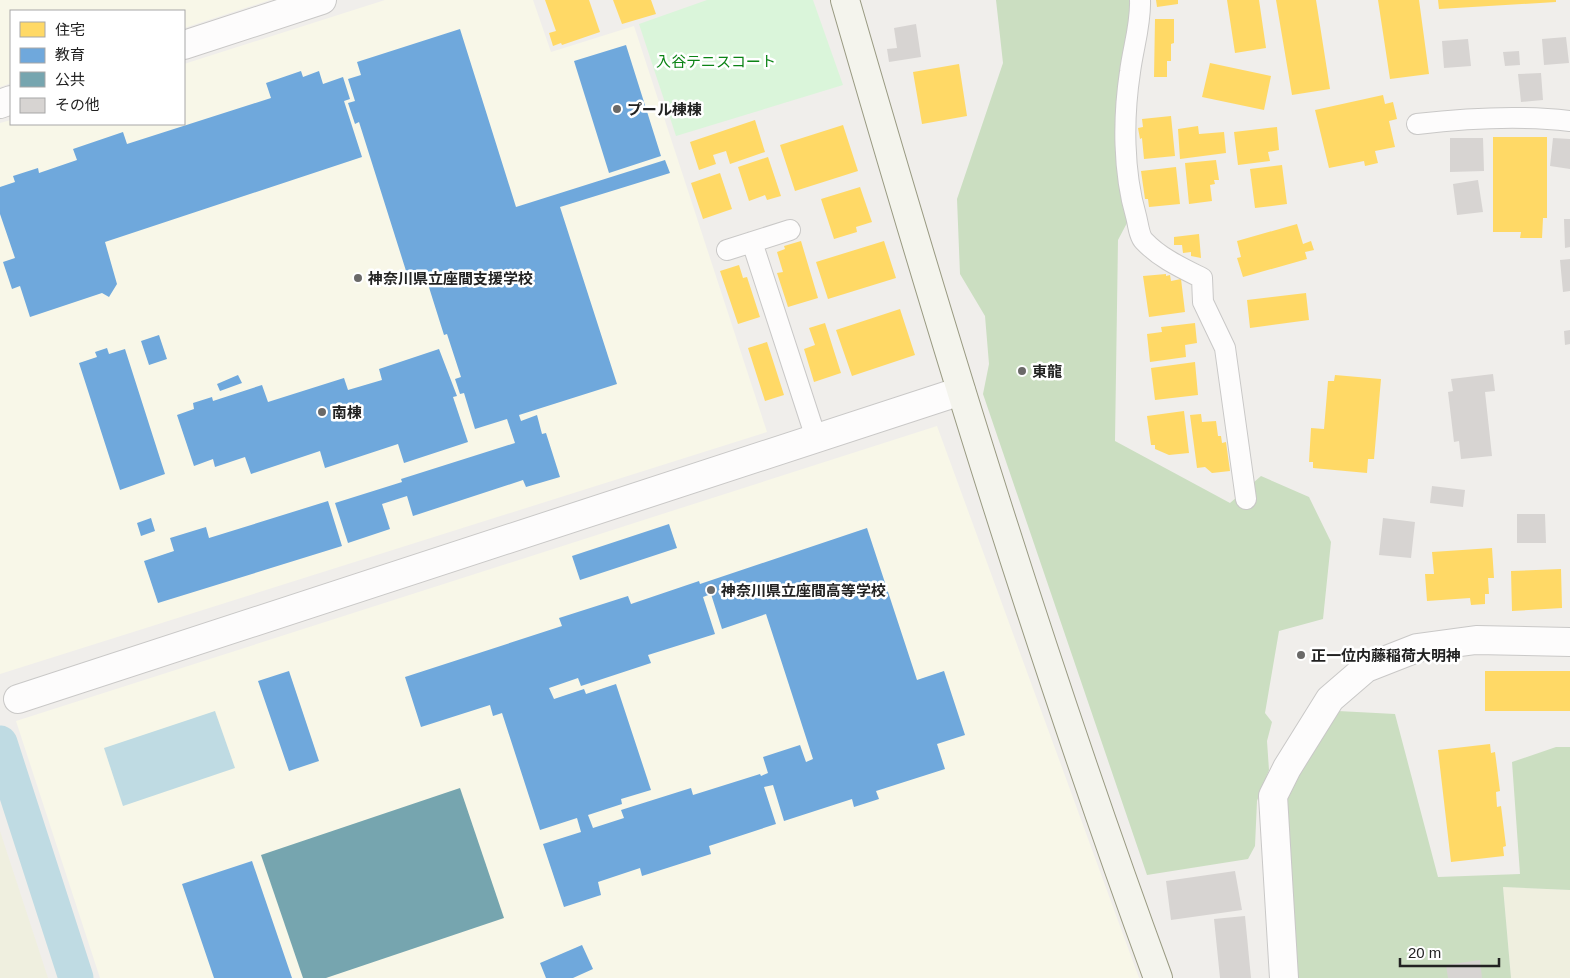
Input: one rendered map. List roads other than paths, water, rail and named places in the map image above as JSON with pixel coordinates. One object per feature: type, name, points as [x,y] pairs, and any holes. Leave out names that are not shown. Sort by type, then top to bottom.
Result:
[{"type":"street","points":[[185,45],[322,0]]},
{"type":"street","points":[[845,0],[961,391],[1116,863],[1158,978]]},
{"type":"street","points":[[18,699],[961,391]]},
{"type":"street","points":[[1284,978],[1273,796],[1286,768],[1330,699],[1366,668],[1417,648],[1476,640],[1570,642]]},
{"type":"lane","points":[[1140,0],[1140,11],[1130,72],[1126,119],[1128,170],[1133,207],[1143,240],[1174,264],[1202,278],[1203,302],[1225,348],[1246,499]]},
{"type":"lane","points":[[1416,124],[1461,119],[1541,118],[1570,121]]},
{"type":"lane","points":[[727,250],[790,230]]},
{"type":"lane","points":[[752,242],[816,438]]},
{"type":"water","points":[[215,711],[235,768],[123,806],[104,748]]},
{"type":"waterway","points":[[0,743],[76,978]]},
{"type":"place","name":"プール棟棟","points":[[617,109]]},
{"type":"place","name":"神奈川県立座間支援学校","points":[[358,278]]},
{"type":"place","name":"東龍","points":[[1022,371]]},
{"type":"place","name":"南棟","points":[[322,412]]},
{"type":"place","name":"神奈川県立座間高等学校","points":[[711,590]]},
{"type":"place","name":"正一位内藤稲荷大明神","points":[[1301,655]]},
{"type":"park label","name":"入谷テニスコート","points":[[716,61]]}]
